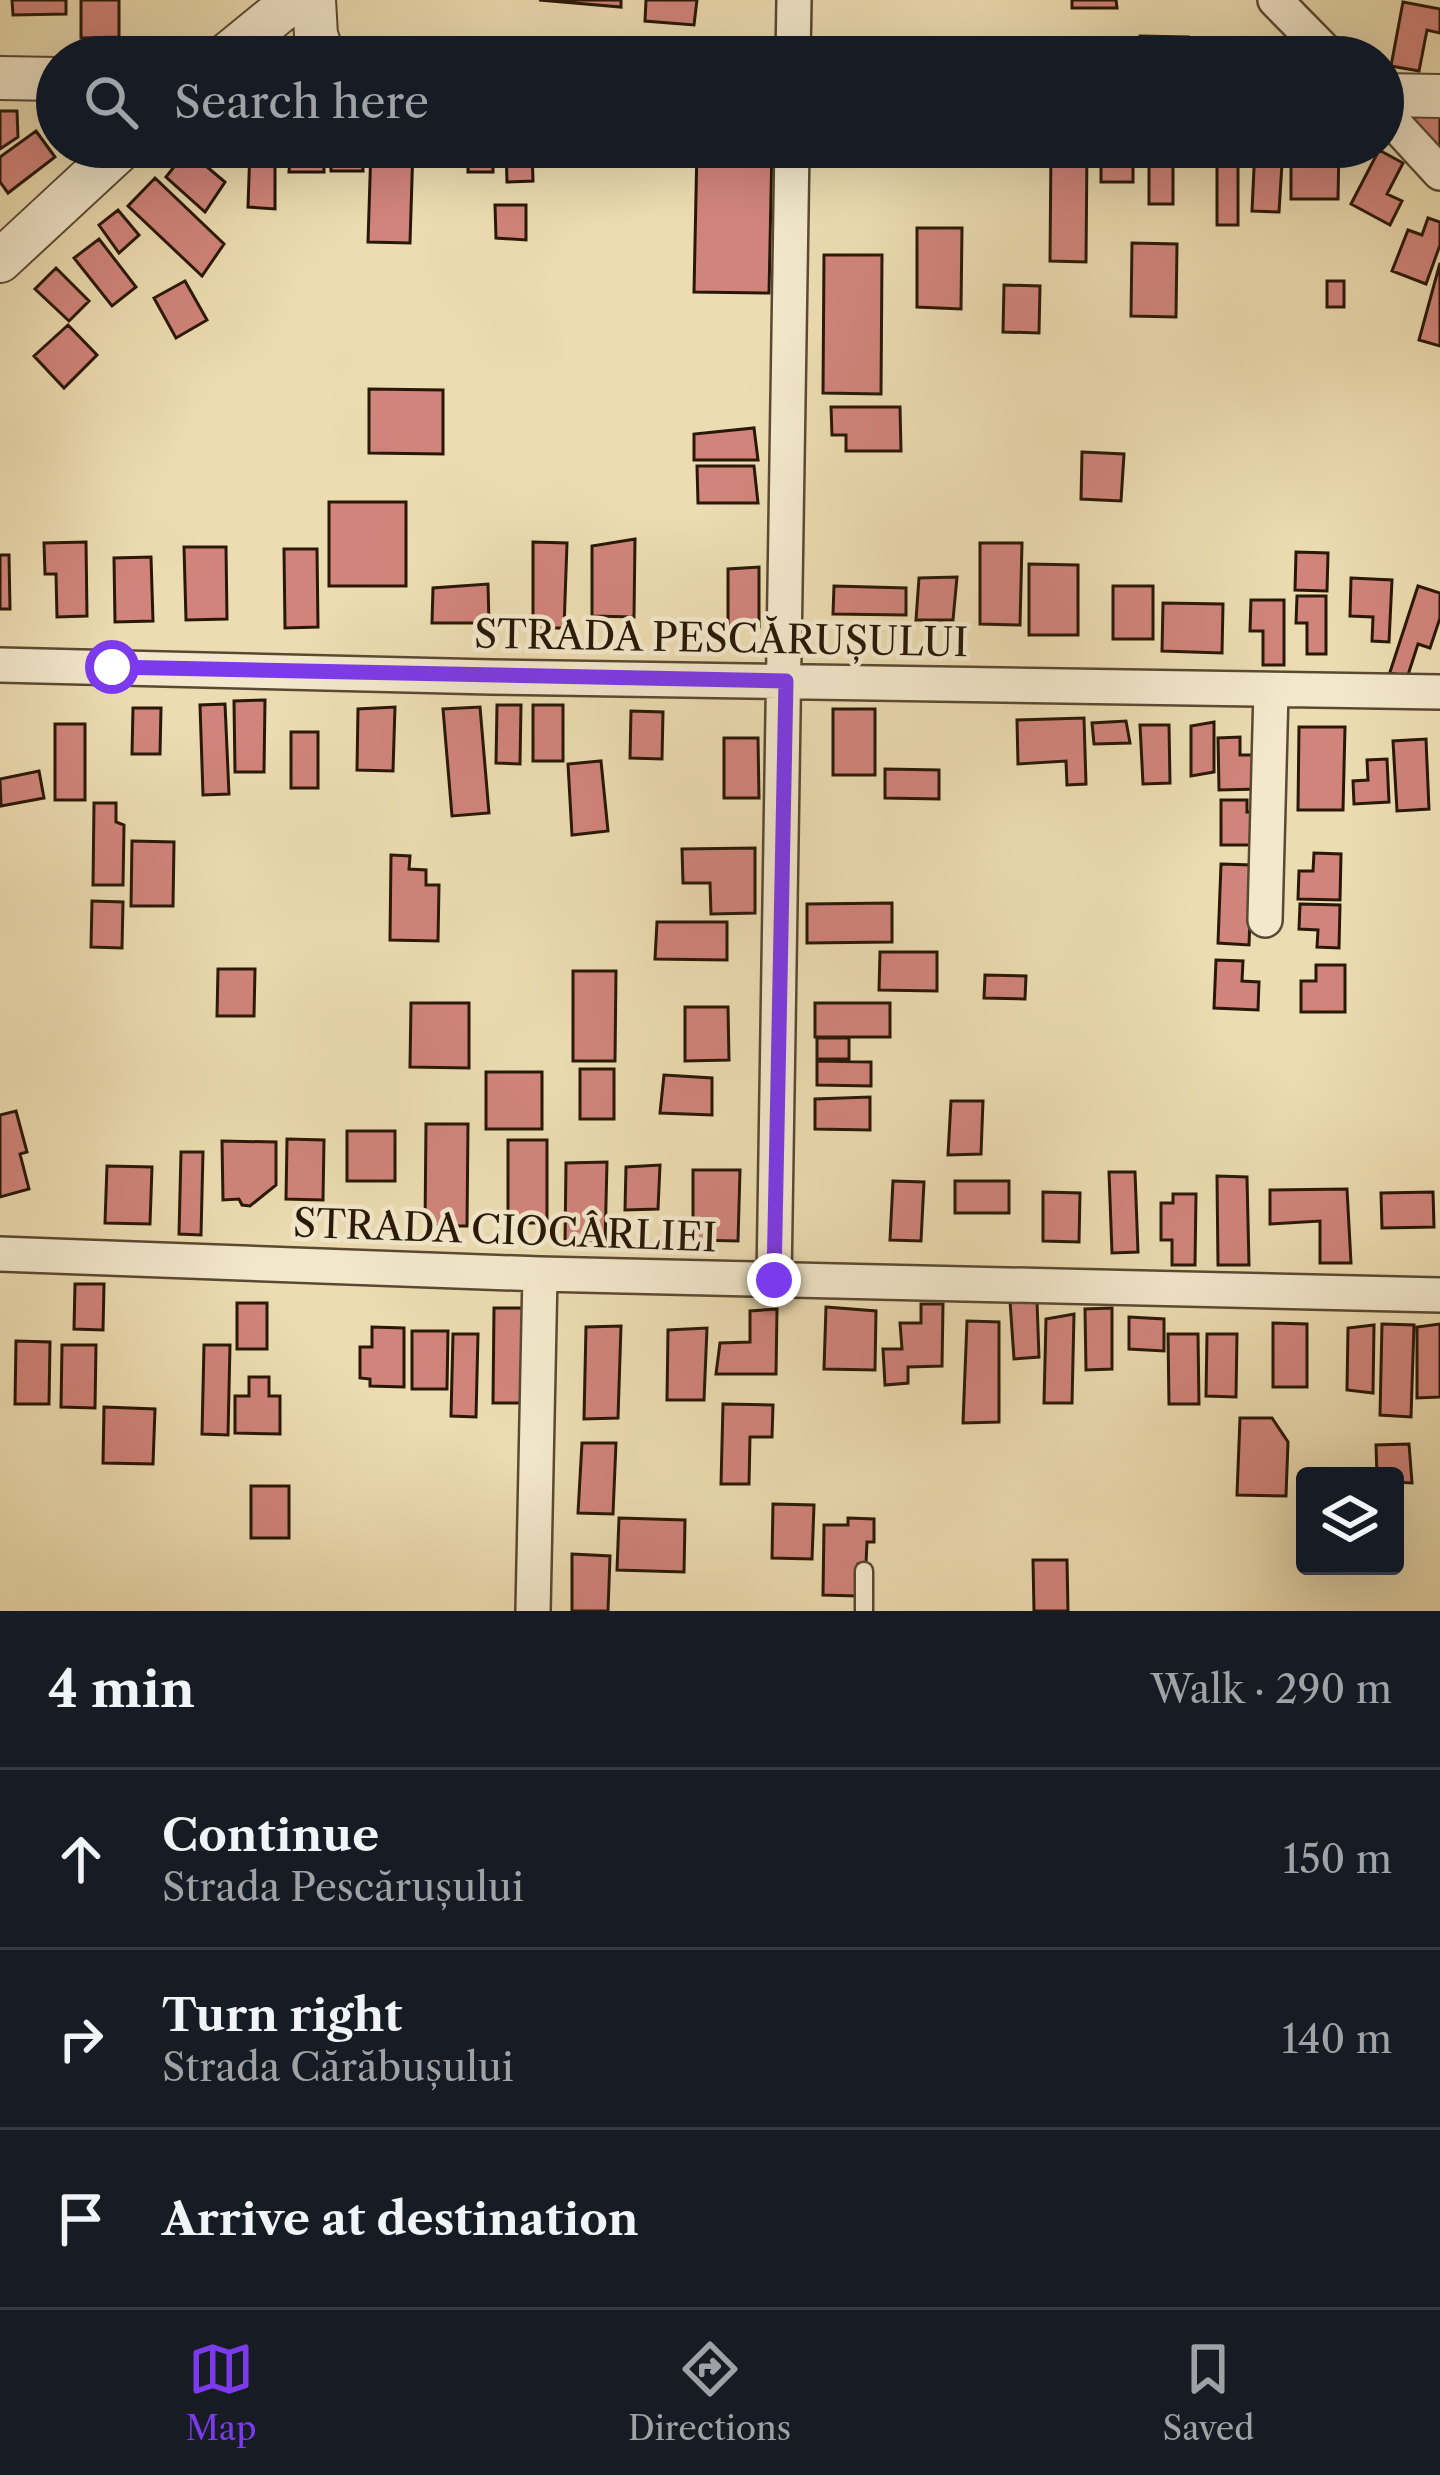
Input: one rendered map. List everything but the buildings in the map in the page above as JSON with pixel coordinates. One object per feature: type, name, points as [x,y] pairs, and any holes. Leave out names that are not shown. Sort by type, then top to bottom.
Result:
[{"type":"street","points":[[250,36],[295,0]]},
{"type":"street","points":[[314,0],[316,36]]},
{"type":"street","points":[[793,36],[794,0]]},
{"type":"street","points":[[1275,0],[1310,36]]},
{"type":"street","points":[[0,78],[36,79]]},
{"type":"street","points":[[1404,95],[1440,95]]},
{"type":"street","points":[[1404,134],[1440,173]]},
{"type":"street","points":[[0,261],[101,168]]},
{"type":"street","points":[[774,1280],[792,168]]},
{"type":"street","name":"STRADA PESCĂRUȘULUI","points":[[0,665],[1440,692]]},
{"type":"street","points":[[1265,920],[1271,691]]},
{"type":"street","name":"STRADA CIOCÂRLIEI","points":[[0,1254],[540,1274],[1440,1295]]},
{"type":"street","points":[[533,1611],[540,1274]]},
{"type":"lane","points":[[864,1571],[864,1611]]},
{"type":"route","points":[[112,667],[786,681],[774,1280]]}]
